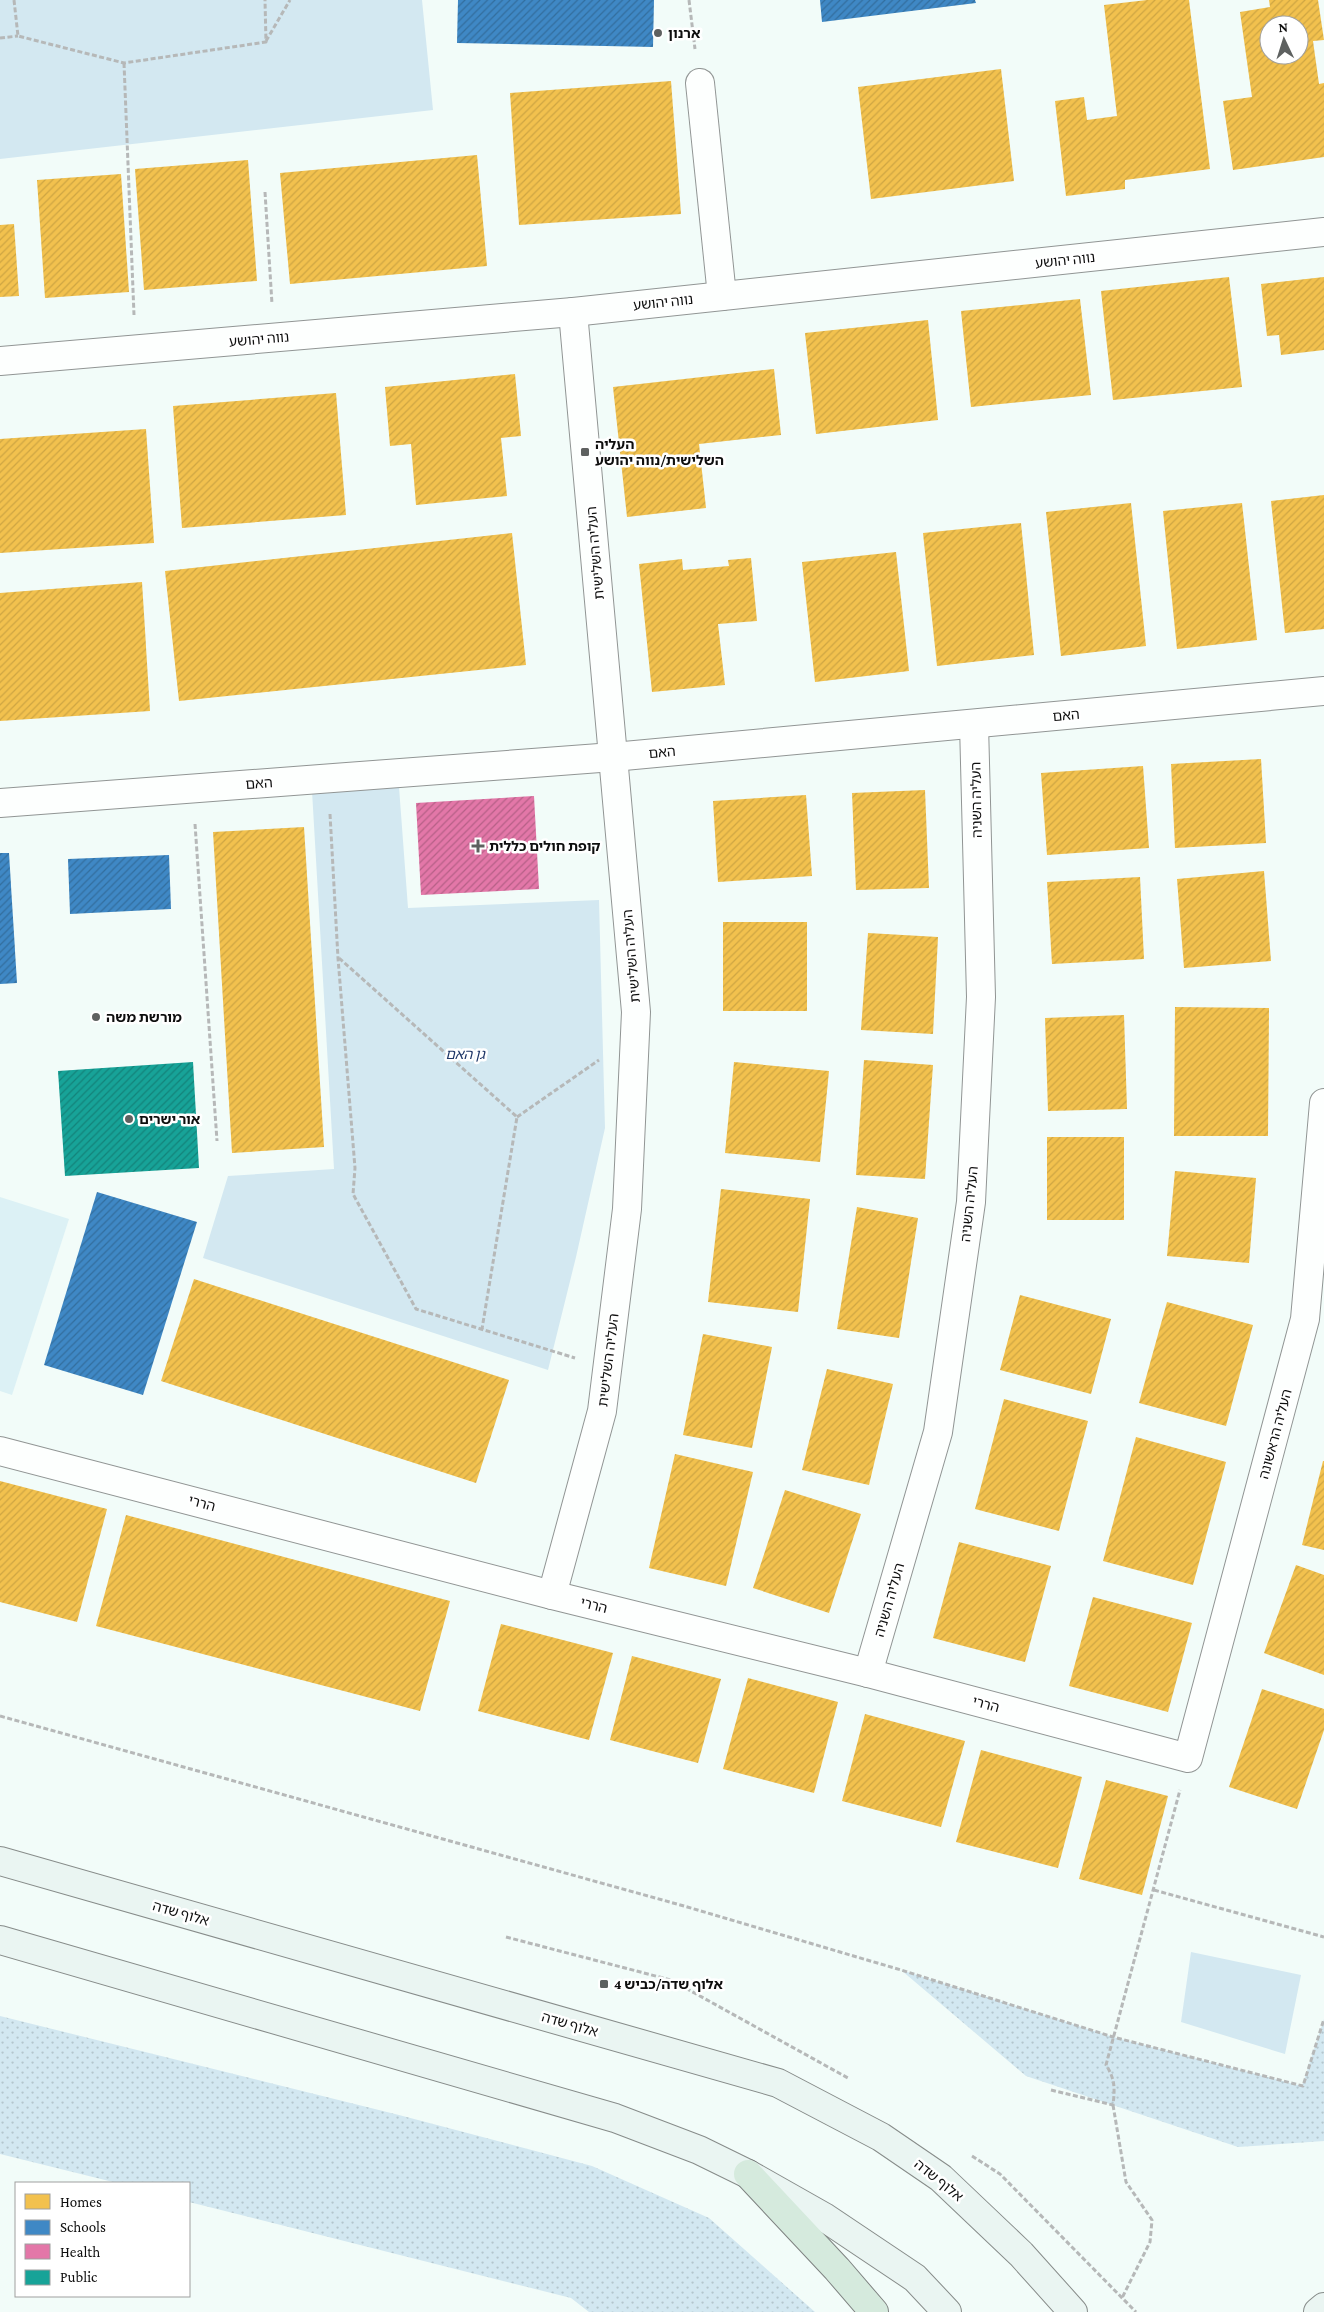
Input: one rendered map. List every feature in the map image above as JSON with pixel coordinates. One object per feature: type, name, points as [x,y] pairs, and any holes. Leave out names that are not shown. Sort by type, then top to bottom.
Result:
[{"type":"highway","points":[[748,2174],[837,2269],[874,2312]]},
{"type":"main road","name":"אלוף שדה","points":[[0,1861],[778,2083],[882,2137],[941,2178],[1021,2254],[1074,2312]]},
{"type":"main road","points":[[0,1940],[615,2118],[699,2150],[748,2174],[824,2217],[915,2278],[947,2312]]},
{"type":"main road","points":[[1318,2312],[1324,2306]]},
{"type":"street","points":[[700,83],[722,296]]},
{"type":"street","name":"נווה יהושע","points":[[0,361],[573,312],[1324,232]]},
{"type":"street","name":"העליה השלישית","points":[[552,1594],[602,1411],[627,1209],[636,1012],[573,312]]},
{"type":"street","points":[[1324,691],[1324,708]]},
{"type":"street","name":"האם","points":[[0,803],[613,757],[1324,691]]},
{"type":"street","name":"העליה השניה","points":[[868,1673],[938,1432],[971,1202],[981,997],[974,724]]},
{"type":"street","name":"העליה הראשונה","points":[[1188,1758],[1305,1319],[1324,1104]]},
{"type":"street","name":"הררי","points":[[0,1450],[552,1594],[868,1673],[1188,1758]]},
{"type":"path","points":[[14,0],[18,36]]},
{"type":"path","points":[[265,0],[266,42]]},
{"type":"path","points":[[266,42],[290,0]]},
{"type":"path","points":[[689,0],[700,83]]},
{"type":"path","points":[[0,38],[18,36],[124,63],[266,42]]},
{"type":"path","points":[[124,63],[135,349]]},
{"type":"path","points":[[265,192],[274,338]]},
{"type":"path","points":[[328,778],[338,958],[355,1168],[353,1194],[416,1309],[607,1368]]},
{"type":"path","points":[[193,788],[217,1141]]},
{"type":"path","points":[[338,958],[517,1117]]},
{"type":"path","points":[[482,1329],[517,1117],[635,1035]]},
{"type":"path","points":[[0,1716],[684,1906],[901,1970],[1113,2037],[1302,2086],[1324,2019]]},
{"type":"path","points":[[1122,2298],[1150,2242],[1152,2220],[1126,2182],[1113,2105],[1115,2086],[1113,2076],[1106,2065],[1188,1758]]},
{"type":"path","points":[[1154,1890],[1324,1936]]},
{"type":"path","points":[[1051,2090],[1113,2105]]},
{"type":"green space","points":[[0,0],[422,0],[433,110],[0,159]]},
{"type":"green space","name":"גן האם","points":[[399,787],[408,908],[599,900],[605,1128],[548,1370],[203,1258],[228,1176],[334,1169],[312,791]]},
{"type":"green space","points":[[1191,1952],[1301,1975],[1285,2054],[1181,2022]]},
{"type":"green space","points":[[901,1970],[1113,2037],[1302,2086],[1324,2019],[1324,2141],[1238,2147],[1026,2076]]},
{"type":"green space","points":[[0,2016],[399,2115],[592,2166],[709,2218],[815,2312],[589,2312],[571,2298],[190,2202],[190,2182],[113,2182],[0,2154]]},
{"type":"shaded area","points":[[0,1197],[69,1219],[12,1395],[0,1391]]},
{"type":"building: Homes","points":[[1147,0],[1189,0],[1210,169],[1125,180],[1125,189],[1066,196],[1055,101],[1084,97],[1087,120],[1117,116],[1104,5]]},
{"type":"building: Homes","points":[[1269,0],[1318,0],[1324,40],[1313,41],[1319,84],[1324,83],[1324,157],[1233,170],[1223,101],[1252,97],[1240,12],[1270,7]]},
{"type":"building: Homes","points":[[1001,69],[1014,181],[871,199],[858,87]]},
{"type":"building: Homes","points":[[671,81],[681,214],[519,225],[510,93]]},
{"type":"building: Homes","points":[[477,155],[487,266],[290,284],[280,173]]},
{"type":"building: Homes","points":[[248,160],[257,281],[144,290],[135,169]]},
{"type":"building: Homes","points":[[121,174],[129,292],[45,298],[37,180]]},
{"type":"building: Homes","points":[[14,224],[19,296],[0,297],[0,225]]},
{"type":"building: Homes","points":[[1229,277],[1242,387],[1113,400],[1101,291]]},
{"type":"building: Homes","points":[[1324,277],[1324,350],[1281,355],[1279,335],[1267,336],[1261,284]]},
{"type":"building: Homes","points":[[1080,299],[1091,395],[971,407],[961,311]]},
{"type":"building: Homes","points":[[928,320],[938,420],[816,434],[805,333]]},
{"type":"building: Homes","points":[[774,369],[781,435],[699,444],[706,508],[627,517],[613,387]]},
{"type":"building: Homes","points":[[515,374],[521,436],[501,438],[507,496],[416,505],[411,444],[390,446],[385,387]]},
{"type":"building: Homes","points":[[336,393],[346,515],[182,528],[173,406]]},
{"type":"building: Homes","points":[[146,429],[154,543],[0,553],[0,439]]},
{"type":"building: Homes","points":[[1324,495],[1324,629],[1285,633],[1271,501]]},
{"type":"building: Homes","points":[[1131,503],[1146,646],[1061,656],[1046,512]]},
{"type":"building: Homes","points":[[1242,503],[1257,640],[1177,649],[1163,511]]},
{"type":"building: Homes","points":[[1021,523],[1034,655],[937,666],[923,533]]},
{"type":"building: Homes","points":[[512,533],[526,665],[179,701],[165,571]]},
{"type":"building: Homes","points":[[896,552],[909,671],[815,682],[802,562]]},
{"type":"building: Homes","points":[[751,558],[757,621],[718,624],[725,685],[652,692],[639,564],[682,559],[683,570],[729,566],[728,560]]},
{"type":"building: Homes","points":[[142,582],[150,711],[0,721],[0,593]]},
{"type":"building: Homes","points":[[1261,759],[1266,843],[1175,848],[1171,764]]},
{"type":"building: Homes","points":[[1143,766],[1149,848],[1047,855],[1041,773]]},
{"type":"building: Homes","points":[[925,790],[929,888],[856,890],[852,793]]},
{"type":"building: Homes","points":[[806,795],[812,876],[718,882],[713,801]]},
{"type":"building: Homes","points":[[304,827],[324,1147],[232,1153],[213,832]]},
{"type":"building: Homes","points":[[1264,871],[1271,961],[1184,968],[1177,879]]},
{"type":"building: Homes","points":[[1140,877],[1144,959],[1052,964],[1047,882]]},
{"type":"building: Homes","points":[[723,922],[807,922],[807,1011],[723,1011]]},
{"type":"building: Homes","points":[[868,933],[938,937],[933,1034],[861,1030]]},
{"type":"building: Homes","points":[[1175,1007],[1269,1008],[1268,1136],[1174,1136]]},
{"type":"building: Homes","points":[[1124,1015],[1127,1109],[1048,1111],[1045,1018]]},
{"type":"building: Homes","points":[[864,1060],[933,1065],[925,1179],[856,1175]]},
{"type":"building: Homes","points":[[734,1062],[829,1071],[820,1162],[725,1153]]},
{"type":"building: Homes","points":[[1047,1137],[1124,1137],[1124,1220],[1047,1220]]},
{"type":"building: Homes","points":[[1175,1171],[1256,1178],[1249,1263],[1167,1256]]},
{"type":"building: Homes","points":[[721,1189],[810,1199],[798,1312],[708,1302]]},
{"type":"building: Homes","points":[[857,1207],[918,1218],[899,1338],[837,1329]]},
{"type":"building: Homes","points":[[194,1279],[509,1380],[476,1483],[161,1381]]},
{"type":"building: Homes","points":[[1020,1295],[1111,1319],[1091,1394],[1000,1370]]},
{"type":"building: Homes","points":[[1167,1302],[1253,1325],[1226,1426],[1139,1403]]},
{"type":"building: Homes","points":[[703,1334],[772,1347],[752,1448],[683,1435]]},
{"type":"building: Homes","points":[[827,1369],[893,1384],[869,1485],[802,1470]]},
{"type":"building: Homes","points":[[1004,1399],[1088,1421],[1059,1531],[975,1509]]},
{"type":"building: Homes","points":[[1136,1437],[1226,1462],[1193,1585],[1103,1561]]},
{"type":"building: Homes","points":[[675,1454],[753,1472],[726,1586],[649,1568]]},
{"type":"building: Homes","points":[[1324,1461],[1324,1550],[1302,1545]]},
{"type":"building: Homes","points":[[0,1481],[107,1509],[77,1622],[0,1602]]},
{"type":"building: Homes","points":[[785,1490],[861,1514],[829,1613],[753,1588]]},
{"type":"building: Homes","points":[[126,1515],[450,1601],[420,1711],[96,1626]]},
{"type":"building: Homes","points":[[959,1542],[1051,1566],[1025,1662],[933,1638]]},
{"type":"building: Homes","points":[[1296,1565],[1324,1575],[1324,1675],[1264,1653]]},
{"type":"building: Homes","points":[[1093,1597],[1192,1623],[1168,1712],[1069,1686]]},
{"type":"building: Homes","points":[[501,1624],[613,1653],[589,1740],[478,1711]]},
{"type":"building: Homes","points":[[632,1656],[721,1679],[698,1763],[610,1740]]},
{"type":"building: Homes","points":[[748,1678],[838,1702],[814,1793],[723,1769]]},
{"type":"building: Homes","points":[[1262,1689],[1324,1709],[1324,1730],[1297,1809],[1229,1787]]},
{"type":"building: Homes","points":[[865,1714],[965,1741],[941,1827],[842,1801]]},
{"type":"building: Homes","points":[[981,1750],[1082,1777],[1058,1868],[956,1842]]},
{"type":"building: Homes","points":[[1106,1780],[1168,1796],[1142,1895],[1079,1879]]},
{"type":"building: Schools","points":[[458,0],[654,0],[653,47],[457,43]]},
{"type":"building: Schools","points":[[820,0],[975,0],[976,3],[822,22]]},
{"type":"building: Schools","points":[[0,853],[9,853],[17,983],[0,984]]},
{"type":"building: Schools","points":[[169,855],[171,909],[70,914],[68,859]]},
{"type":"building: Schools","points":[[97,1192],[197,1222],[143,1395],[44,1365]]},
{"type":"building: Health","name":"קופת חולים כללית","points":[[534,796],[539,889],[421,895],[416,803]]},
{"type":"building: Public","name":"אור ישרים","points":[[193,1062],[199,1168],[65,1176],[58,1071]]},
{"type":"place","name":"ארנון","points":[[658,33]]},
{"type":"place","name":"העליה השלישית/נווה יהושע","points":[[585,452]]},
{"type":"place","name":"קופת חולים כללית","points":[[478,846]]},
{"type":"place","name":"מורשת משה","points":[[96,1017]]},
{"type":"place","name":"אור ישרים","points":[[129,1119]]},
{"type":"place","name":"אלוף שדה/כביש 4","points":[[604,1984]]}]
